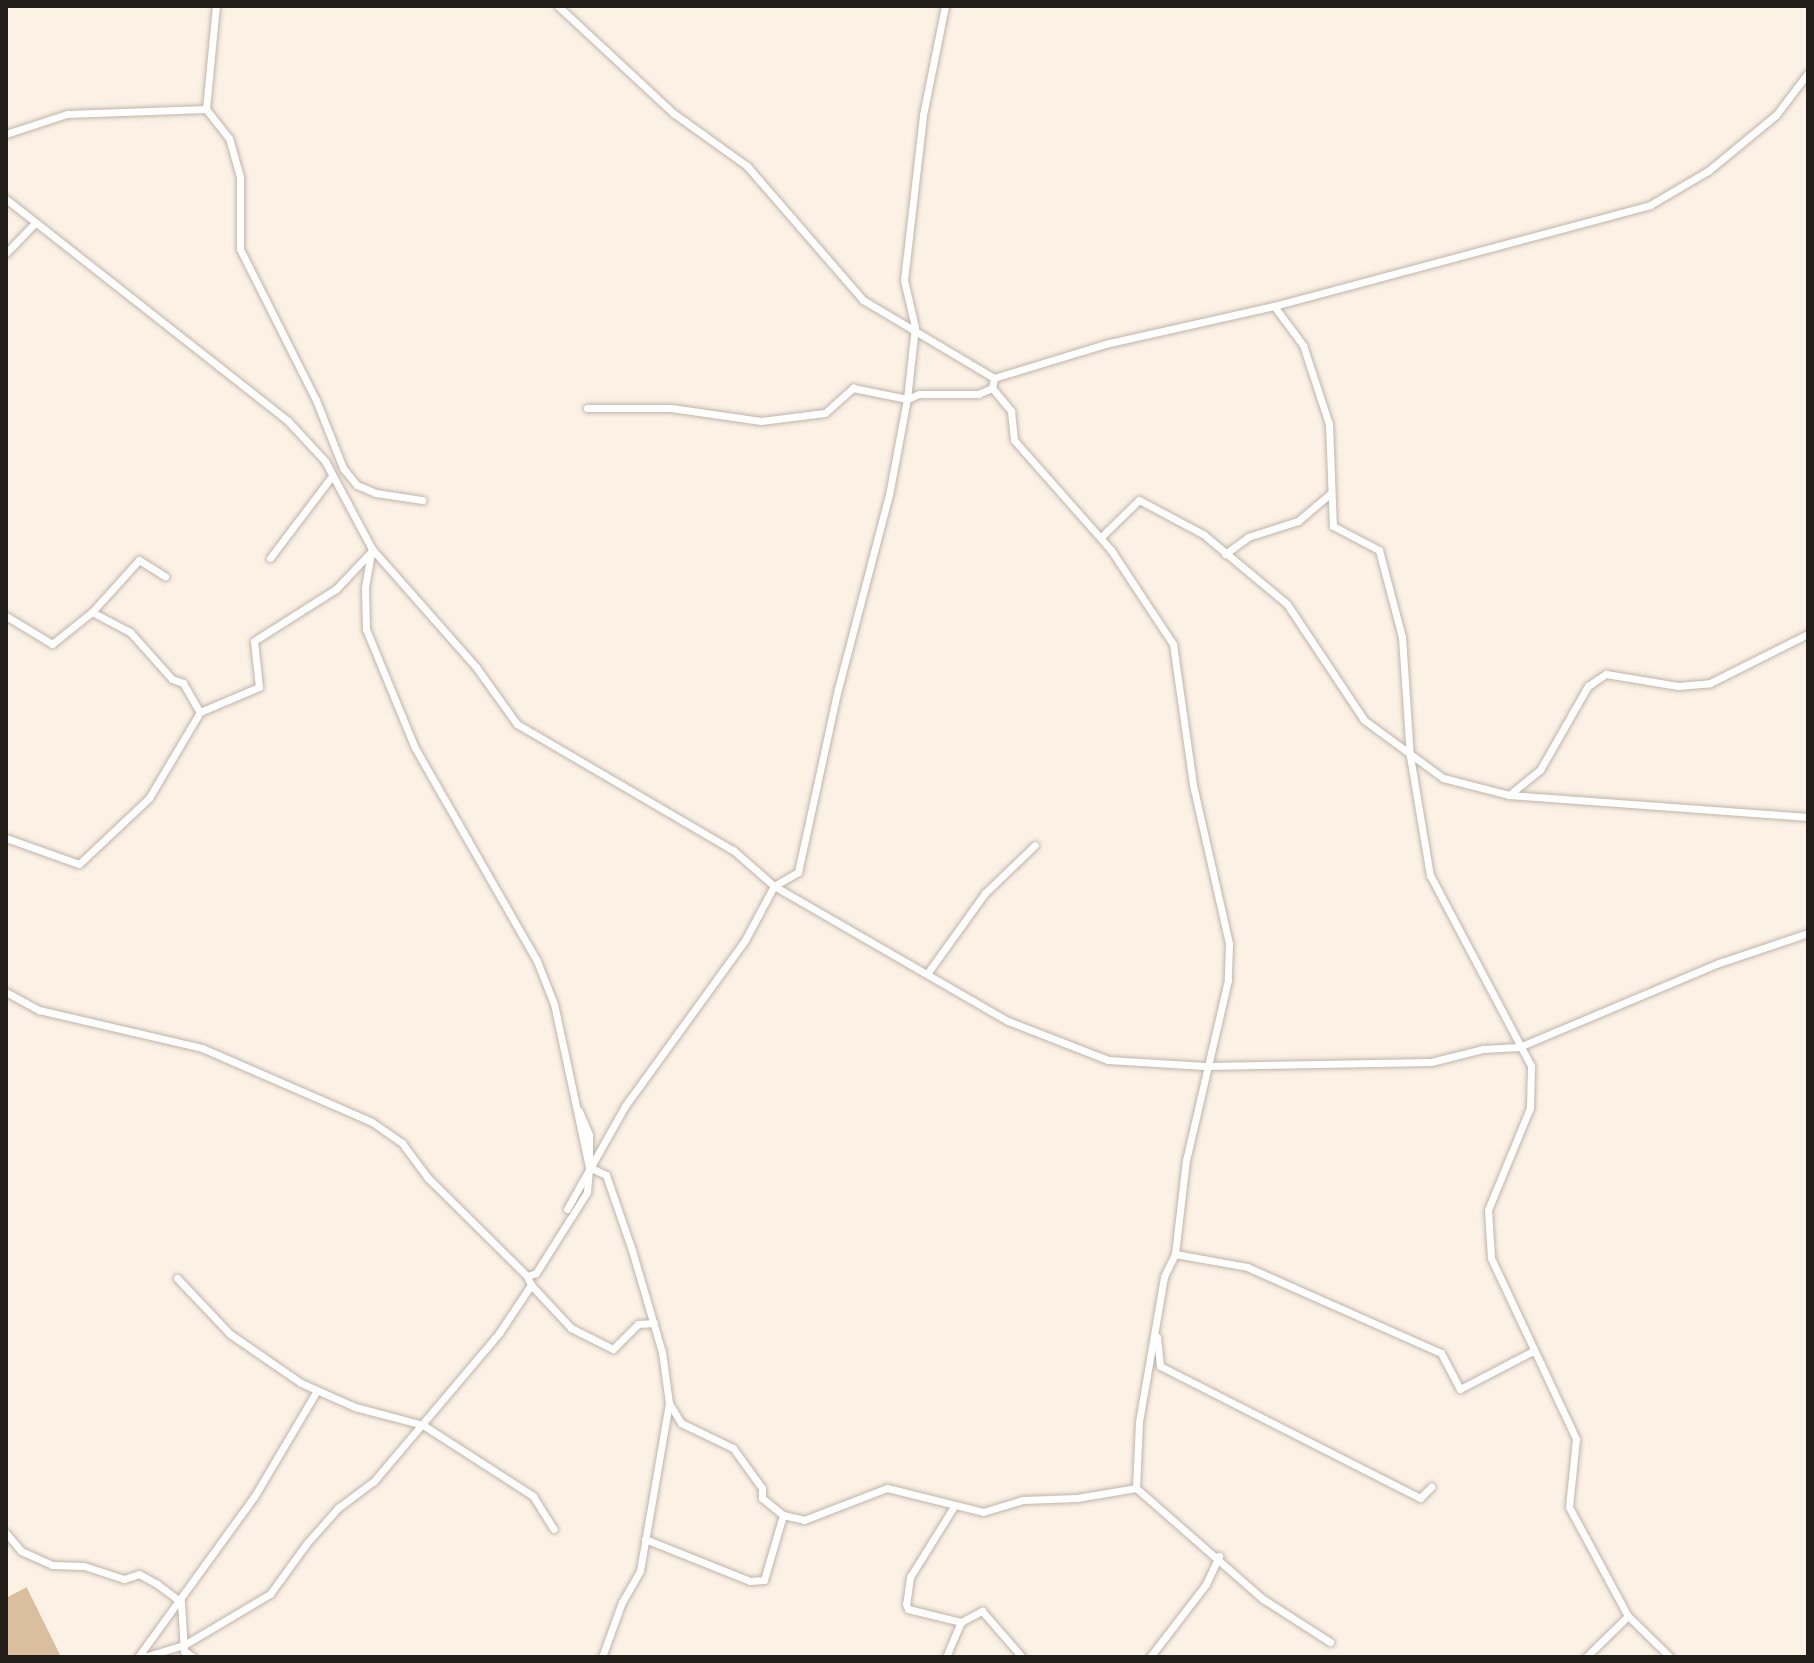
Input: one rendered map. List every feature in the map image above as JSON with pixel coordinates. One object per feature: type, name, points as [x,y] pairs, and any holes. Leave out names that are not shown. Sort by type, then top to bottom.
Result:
[{"type":"street","points":[[216,6],[206,109],[229,138],[240,177],[240,249],[316,400],[343,468],[367,489],[422,500]]},
{"type":"street","points":[[558,6],[673,113],[747,166],[863,300],[915,327],[994,378],[1105,344],[1274,306],[1650,205],[1708,171],[1776,115],[1808,73]]},
{"type":"street","points":[[567,1209],[589,1167],[678,1028],[745,940],[774,886],[798,872],[838,689],[889,495],[907,399],[915,327],[904,280],[923,115],[945,6]]},
{"type":"street","points":[[6,134],[67,114],[206,109]]},
{"type":"street","points":[[6,199],[275,408],[325,461],[372,549],[476,667],[517,724],[733,850],[774,886],[929,971],[1008,1021],[1108,1060],[1205,1066],[1431,1062],[1483,1049],[1519,1047],[1719,963],[1808,933]]},
{"type":"street","points":[[6,253],[35,223]]},
{"type":"street","points":[[1274,306],[1303,345],[1329,424],[1333,526],[1379,550],[1402,637],[1410,756],[1430,875],[1460,923],[1482,979],[1531,1066],[1530,1108],[1488,1210],[1491,1258],[1576,1439],[1569,1507],[1628,1616],[1670,1657]]},
{"type":"street","points":[[992,388],[994,378]]},
{"type":"street","points":[[587,408],[671,408],[761,421],[825,413],[853,388],[907,399],[919,394],[978,394],[992,388]]},
{"type":"street","points":[[992,388],[1011,411],[1014,440],[1101,537],[1173,644],[1193,785],[1229,944],[1228,980],[1205,1066],[1186,1160],[1175,1254],[1164,1277],[1139,1422],[1136,1488]]},
{"type":"street","points":[[270,558],[332,476]]},
{"type":"street","points":[[1225,554],[1248,537],[1298,521],[1332,492]]},
{"type":"street","points":[[1101,537],[1139,500],[1203,534],[1287,604],[1364,720],[1443,778],[1509,795],[1808,817]]},
{"type":"street","points":[[6,838],[79,864],[149,798],[200,712],[259,687],[254,641],[336,589],[372,549]]},
{"type":"street","points":[[372,549],[365,587],[366,629],[382,676],[461,834],[537,961],[554,1004],[573,1098],[589,1135],[587,1192],[536,1273],[527,1276]]},
{"type":"street","points":[[6,616],[52,644],[92,612],[139,560],[165,576]]},
{"type":"street","points":[[92,612],[130,632],[172,679],[183,683],[200,712]]},
{"type":"street","points":[[1509,795],[1540,770],[1588,686],[1606,674],[1638,675],[1678,686],[1710,683],[1808,634]]},
{"type":"street","points":[[929,971],[985,893],[1035,845]]},
{"type":"street","points":[[6,992],[39,1010],[202,1048],[372,1122],[402,1143],[428,1178],[527,1276],[531,1285],[571,1328],[613,1349],[638,1324],[654,1323]]},
{"type":"street","points":[[589,1167],[606,1175],[654,1323],[669,1403],[681,1423],[705,1439],[733,1448],[762,1488],[762,1498],[783,1515],[804,1520],[887,1488],[911,1490],[953,1508],[983,1512],[1023,1500],[1077,1498],[1136,1488],[1219,1556],[1263,1599],[1330,1642]]},
{"type":"street","points":[[1175,1254],[1247,1267],[1441,1353],[1460,1389],[1533,1351]]},
{"type":"street","points":[[177,1278],[230,1334],[316,1392],[423,1425],[533,1496],[554,1529]]},
{"type":"street","points":[[144,1657],[184,1645],[270,1594],[338,1508],[374,1481],[423,1425],[531,1285]]},
{"type":"street","points":[[1157,1327],[1160,1366],[1420,1498],[1431,1487]]},
{"type":"street","points":[[138,1657],[181,1602],[254,1497],[316,1392]]},
{"type":"street","points":[[602,1657],[622,1602],[640,1571],[669,1403]]},
{"type":"street","points":[[953,1508],[910,1577],[906,1604],[908,1609],[961,1622]]},
{"type":"street","points":[[645,1539],[750,1581],[764,1580],[783,1515]]},
{"type":"street","points":[[6,1533],[21,1551],[52,1565],[84,1566],[124,1579],[139,1574],[181,1602]]},
{"type":"street","points":[[1150,1657],[1206,1584],[1219,1556]]},
{"type":"street","points":[[181,1602],[184,1645],[193,1657]]},
{"type":"street","points":[[946,1657],[961,1622],[982,1611],[1022,1657]]},
{"type":"street","points":[[1586,1657],[1628,1616]]},
{"type":"shaded area","points":[[27,1587],[61,1657],[8,1657],[6,1598]]}]
